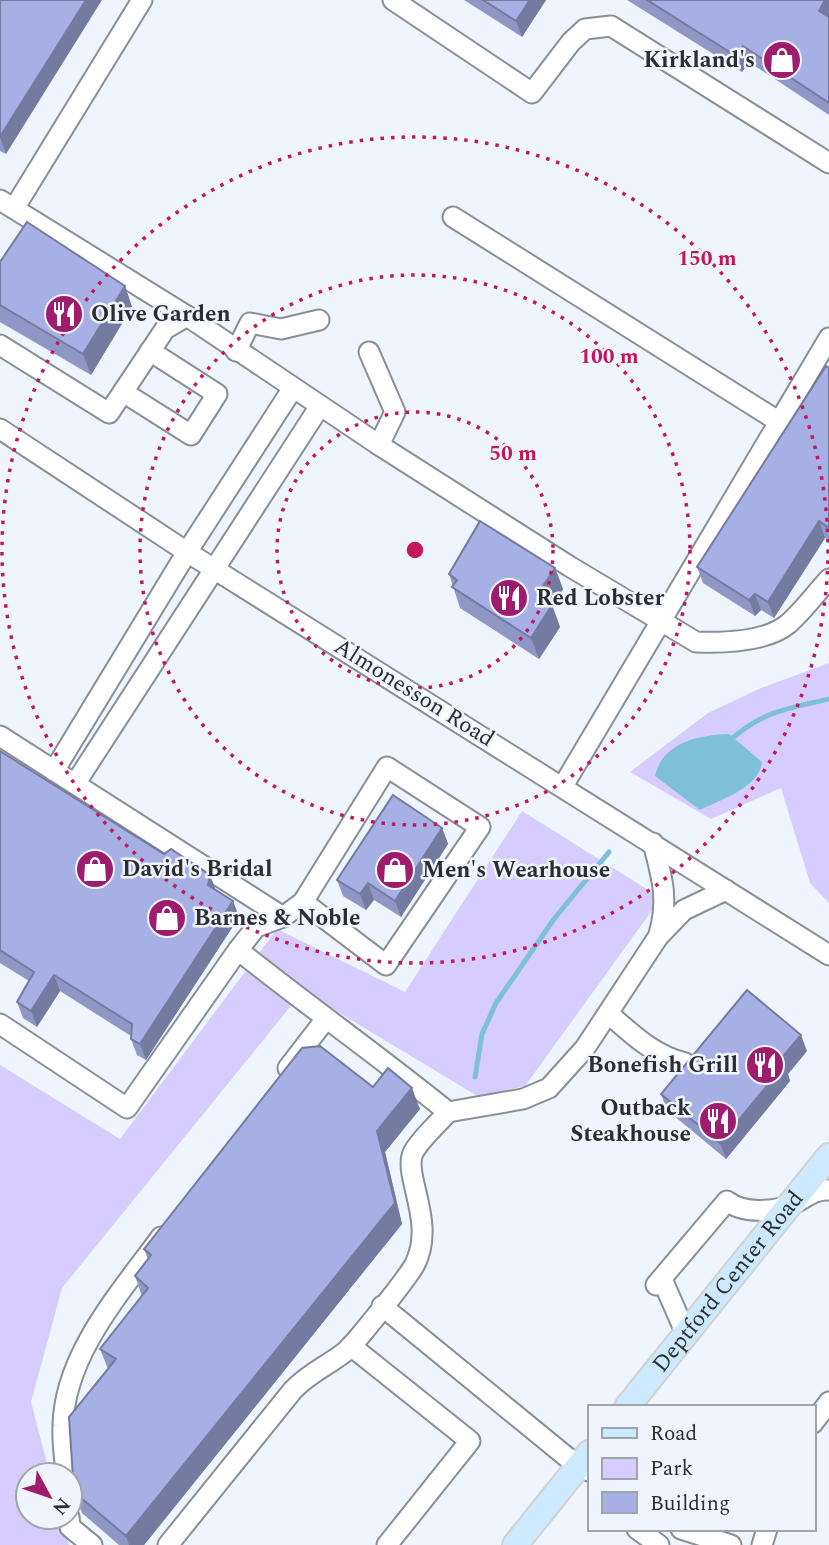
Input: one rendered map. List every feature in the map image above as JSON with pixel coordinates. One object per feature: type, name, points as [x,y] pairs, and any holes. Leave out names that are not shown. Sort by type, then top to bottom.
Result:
[{"type":"main road","name":"Deptford Center Road","points":[[629,1405],[829,1156]]},
{"type":"main road","points":[[515,1545],[587,1469]]},
{"type":"street","points":[[142,0],[7,203],[187,316],[379,445],[696,642],[720,643],[763,635],[787,625],[829,579]]},
{"type":"street","points":[[393,0],[532,93],[570,42],[585,29],[611,26],[829,163]]},
{"type":"street","points":[[453,217],[778,421]]},
{"type":"street","points":[[21,242],[35,220]]},
{"type":"street","points":[[0,345],[109,413],[165,329],[187,316]]},
{"type":"street","points":[[236,351],[250,323],[281,329],[319,320]]},
{"type":"street","points":[[563,786],[829,338]]},
{"type":"street","points":[[123,391],[191,435],[198,425],[217,394],[150,351]]},
{"type":"street","points":[[369,352],[395,412],[379,445]]},
{"type":"street","points":[[54,771],[187,552],[293,388]]},
{"type":"street","points":[[75,784],[320,406]]},
{"type":"street","name":"Almonesson Road","points":[[0,429],[187,552],[215,567],[829,955]]},
{"type":"street","points":[[0,736],[283,917]]},
{"type":"street","points":[[0,1024],[127,1108],[256,928],[283,917],[303,902],[387,767],[480,827],[386,965],[303,902]]},
{"type":"street","points":[[653,843],[665,886],[666,903],[658,937]]},
{"type":"street","points":[[167,1545],[308,1374],[351,1346],[416,1264],[422,1244],[424,1221],[411,1165],[413,1153],[448,1112],[523,1099],[549,1088],[585,1048],[658,937],[684,910],[726,890]]},
{"type":"street","points":[[239,950],[325,1020],[369,1047],[448,1112]]},
{"type":"street","points":[[608,1014],[645,1045],[667,1059],[685,1063]]},
{"type":"street","points":[[274,1085],[325,1020]]},
{"type":"street","points":[[686,1334],[659,1282],[727,1201],[750,1211],[790,1205],[819,1189],[829,1190]]},
{"type":"street","points":[[65,1461],[62,1424],[74,1371],[102,1318],[175,1218]]},
{"type":"street","points":[[382,1306],[587,1469]]},
{"type":"street","points":[[351,1346],[470,1441],[387,1545]]},
{"type":"street","points":[[815,1420],[829,1402]]},
{"type":"street","points":[[75,1531],[92,1545]]},
{"type":"street","points":[[640,1531],[659,1545]]},
{"type":"street","points":[[687,1531],[731,1545]]},
{"type":"green space","points":[[829,663],[829,903],[810,883],[781,788],[711,819],[630,772],[708,713],[761,688]]},
{"type":"green space","points":[[522,811],[661,898],[525,1086],[479,1097],[303,991],[62,1288],[31,1402],[46,1461],[14,1461],[14,1531],[66,1531],[69,1545],[0,1545],[0,1065],[120,1139],[277,929],[405,992]]},
{"type":"water","points":[[729,734],[762,762],[754,779],[738,792],[700,810],[655,776],[659,765],[673,748],[705,736]]},
{"type":"building","points":[[0,0],[86,0],[0,137]]},
{"type":"building","points":[[483,0],[530,0],[516,21]]},
{"type":"building","points":[[647,0],[825,0],[819,11],[829,17],[829,103],[743,46],[736,56]]},
{"type":"building","name":"Olive Garden","points":[[27,222],[125,286],[83,354],[0,305],[0,262]]},
{"type":"building","points":[[826,366],[829,368],[829,528],[819,521],[768,602],[755,594],[749,600],[697,567]]},
{"type":"building","name":"Red Lobster","points":[[480,521],[555,568],[537,595],[552,605],[531,638],[452,587],[457,580],[449,574]]},
{"type":"building","points":[[0,751],[164,854],[171,849],[210,875],[208,885],[233,901],[140,1044],[131,1039],[132,1024],[54,975],[31,1011],[17,1002],[34,972],[0,950]]},
{"type":"building","name":"Men's Wearhouse","points":[[393,795],[442,828],[395,901],[368,883],[360,894],[337,880]]},
{"type":"building","points":[[747,990],[801,1035],[779,1061],[784,1065],[720,1143],[661,1094]]},
{"type":"building","points":[[320,1046],[373,1087],[388,1068],[412,1088],[377,1131],[395,1203],[126,1536],[84,1500],[84,1461],[72,1461],[69,1417],[116,1359],[100,1349],[148,1288],[135,1276],[151,1255],[144,1249],[302,1048]]},
{"type":"waterway","points":[[728,742],[764,717],[829,699]]},
{"type":"waterway","points":[[475,1077],[482,1034],[496,1003],[554,919],[609,852]]},
{"type":"place","name":"Kirkland's","points":[[782,60]]},
{"type":"place","name":"Olive Garden","points":[[64,314]]},
{"type":"place","name":"Red Lobster","points":[[509,598]]},
{"type":"place","name":"David's Bridal","points":[[95,869]]},
{"type":"place","name":"Men's Wearhouse","points":[[395,870]]},
{"type":"place","name":"Barnes & Noble","points":[[167,918]]},
{"type":"place","name":"Bonefish Grill","points":[[765,1065]]},
{"type":"place","name":"Outback Steakhouse","points":[[718,1121]]}]
